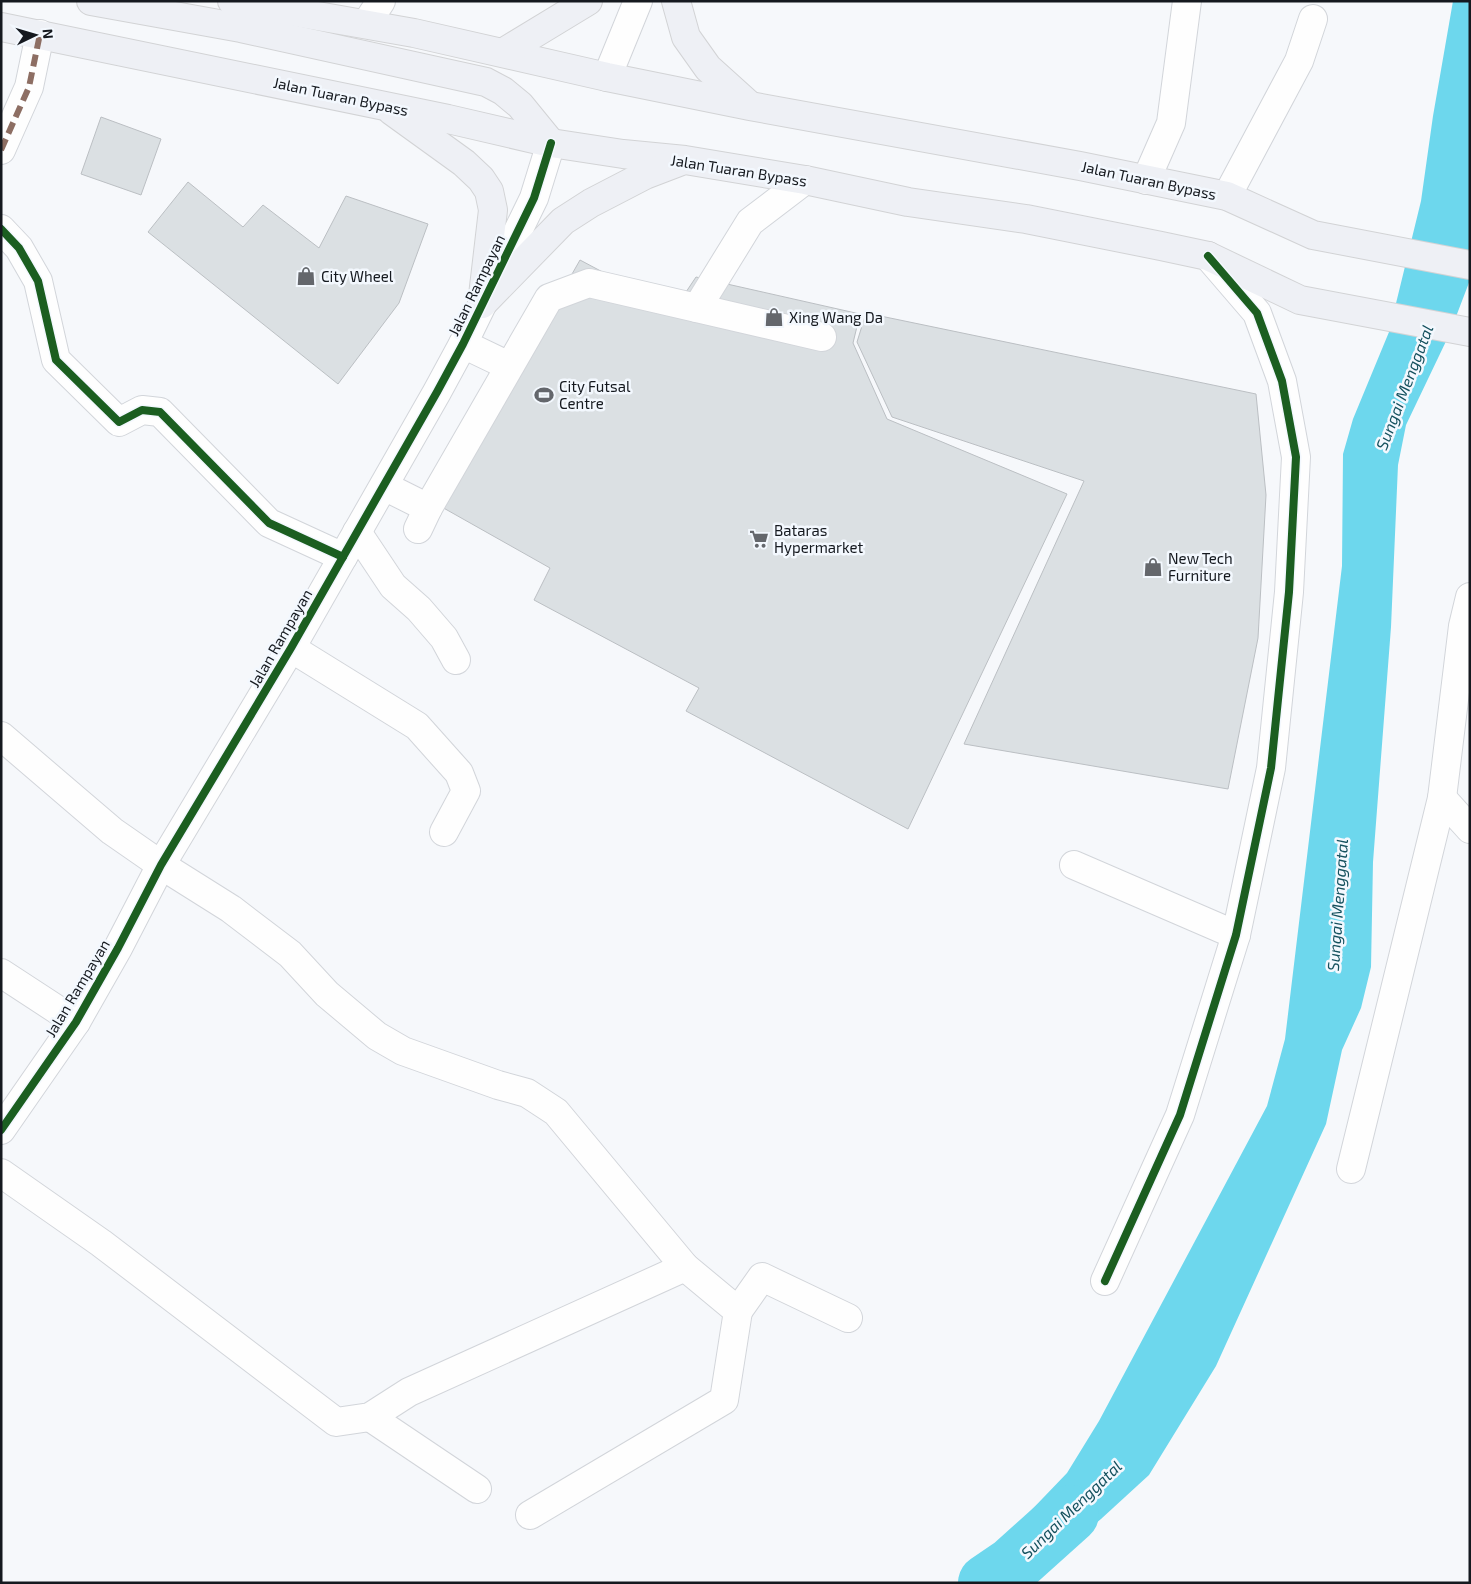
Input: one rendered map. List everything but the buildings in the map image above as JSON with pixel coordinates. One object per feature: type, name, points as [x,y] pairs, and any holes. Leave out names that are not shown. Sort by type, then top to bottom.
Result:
[{"type":"highway","points":[[91,1],[241,28],[486,82],[503,91],[520,105],[551,144]]},
{"type":"highway","name":"Jalan Tuaran Bypass","points":[[232,1],[366,24],[504,52],[607,77],[750,106],[1070,164],[1227,196],[1313,235],[1470,265]]},
{"type":"highway","points":[[504,52],[588,1]]},
{"type":"highway","points":[[676,1],[686,37],[708,68],[750,106]]},
{"type":"highway","name":"Jalan Tuaran Bypass","points":[[1,26],[448,118],[551,144],[685,160],[805,180],[908,202],[1026,219],[1208,256],[1300,300],[1470,332]]},
{"type":"highway","points":[[384,105],[464,163],[481,179],[489,191],[493,210],[482,304]]},
{"type":"highway","points":[[482,304],[563,222],[591,203],[644,175],[685,160]]},
{"type":"street","points":[[366,24],[381,1]]},
{"type":"street","points":[[607,77],[638,1]]},
{"type":"street","points":[[1146,180],[1171,122],[1187,1]]},
{"type":"street","points":[[1227,196],[1299,61],[1313,19]]},
{"type":"street","points":[[1,150],[29,87],[40,34]]},
{"type":"street","name":"Jalan Rampayan","points":[[2,1127],[76,1022],[161,866],[291,648],[384,486],[463,344],[534,198],[551,144]]},
{"type":"street","points":[[696,308],[750,222],[805,180]]},
{"type":"street","points":[[1,229],[19,248],[38,281],[56,360],[119,422],[142,410],[160,412],[269,523],[343,557]]},
{"type":"street","points":[[1105,1281],[1180,1116],[1236,935],[1271,768],[1289,592],[1296,457],[1282,382],[1257,313],[1208,256]]},
{"type":"street","points":[[384,486],[423,518],[508,366],[549,298],[590,283],[822,337]]},
{"type":"street","points":[[463,344],[508,366]]},
{"type":"street","points":[[358,532],[393,586],[418,609],[444,638],[456,660]]},
{"type":"street","points":[[1351,1169],[1442,798],[1463,626],[1470,597]]},
{"type":"street","points":[[291,648],[417,726],[459,773],[466,791],[444,832]]},
{"type":"street","points":[[1,736],[112,831],[161,866],[231,909],[290,954],[327,994],[377,1036],[403,1051],[498,1085],[527,1093],[556,1112],[685,1267],[738,1311]]},
{"type":"street","points":[[1442,798],[1470,829]]},
{"type":"street","points":[[1074,865],[1236,935]]},
{"type":"street","points":[[1,973],[76,1022]]},
{"type":"street","points":[[1,1173],[101,1243],[336,1422],[370,1417],[409,1392],[685,1267]]},
{"type":"street","points":[[530,1515],[724,1400],[738,1311],[762,1278],[848,1318]]},
{"type":"street","points":[[370,1417],[477,1489]]},
{"type":"water","points":[[1453,1],[1470,1],[1470,280],[1449,335],[1406,425],[1398,465],[1391,627],[1373,862],[1371,967],[1361,1008],[1342,1050],[1326,1124],[1216,1366],[1149,1475],[1101,1519],[1023,1583],[995,1548],[1067,1473],[1099,1421],[1267,1106],[1285,1039],[1342,566],[1343,454],[1353,419],[1389,332],[1421,201],[1433,116]]},
{"type":"waterway","name":"Sungai Menggatal","points":[[987,1583],[1012,1566],[1070,1514]]},
{"type":"marked path","points":[[1,150],[29,87],[40,34]]},
{"type":"cycle path","points":[[1,1130],[76,1022],[118,948],[161,865],[291,648],[437,392],[463,344],[534,198],[551,143]]},
{"type":"cycle path","points":[[1,229],[19,248],[38,281],[56,360],[119,422],[142,410],[160,412],[269,523],[343,557]]},
{"type":"cycle path","points":[[1105,1281],[1180,1115],[1236,935],[1271,768],[1289,592],[1296,457],[1282,381],[1257,313],[1208,256]]},
{"type":"place","name":"City Wheel","points":[[306,276]]},
{"type":"place","name":"Xing Wang Da","points":[[774,317]]},
{"type":"place","name":"City Futsal Centre","points":[[544,395]]},
{"type":"place","name":"Bataras Hypermarket","points":[[759,539]]},
{"type":"place","name":"New Tech Furniture","points":[[1153,567]]}]
